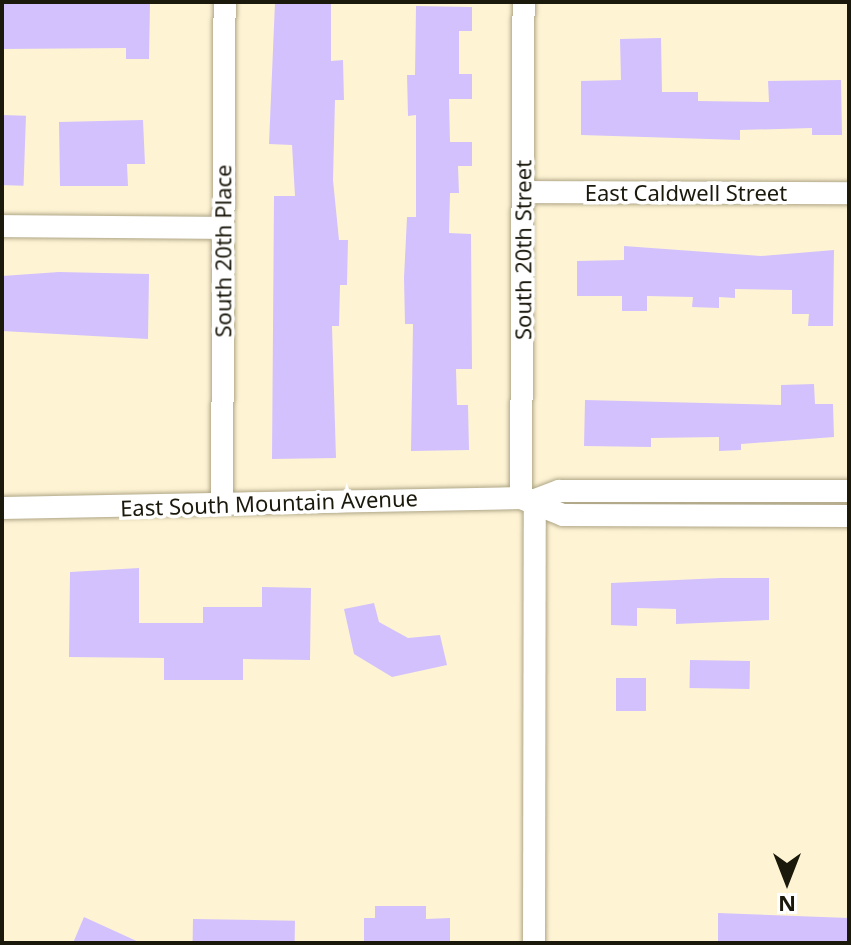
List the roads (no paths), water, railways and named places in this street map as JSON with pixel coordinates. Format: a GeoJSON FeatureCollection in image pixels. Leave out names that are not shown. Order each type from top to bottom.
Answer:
{"type":"FeatureCollection","features":[{"type":"Feature","properties":{"kind":"street","name":"South 20th Place"},"geometry":{"type":"LineString","coordinates":[[222,500],[225,2]]}},
{"type":"Feature","properties":{"kind":"street","name":"South 20th Street"},"geometry":{"type":"LineString","coordinates":[[524,2],[523,192],[534,943]]}},
{"type":"Feature","properties":{"kind":"street","name":"East Caldwell Street"},"geometry":{"type":"LineString","coordinates":[[523,192],[849,193]]}},
{"type":"Feature","properties":{"kind":"street"},"geometry":{"type":"LineString","coordinates":[[2,226],[223,228]]}},
{"type":"Feature","properties":{"kind":"street","name":"East South Mountain Avenue"},"geometry":{"type":"LineString","coordinates":[[2,508],[168,507],[222,500],[528,499],[559,491],[849,491]]}},
{"type":"Feature","properties":{"kind":"street","name":"East South Mountain Avenue"},"geometry":{"type":"LineString","coordinates":[[528,499],[563,515],[849,516]]}}]}
